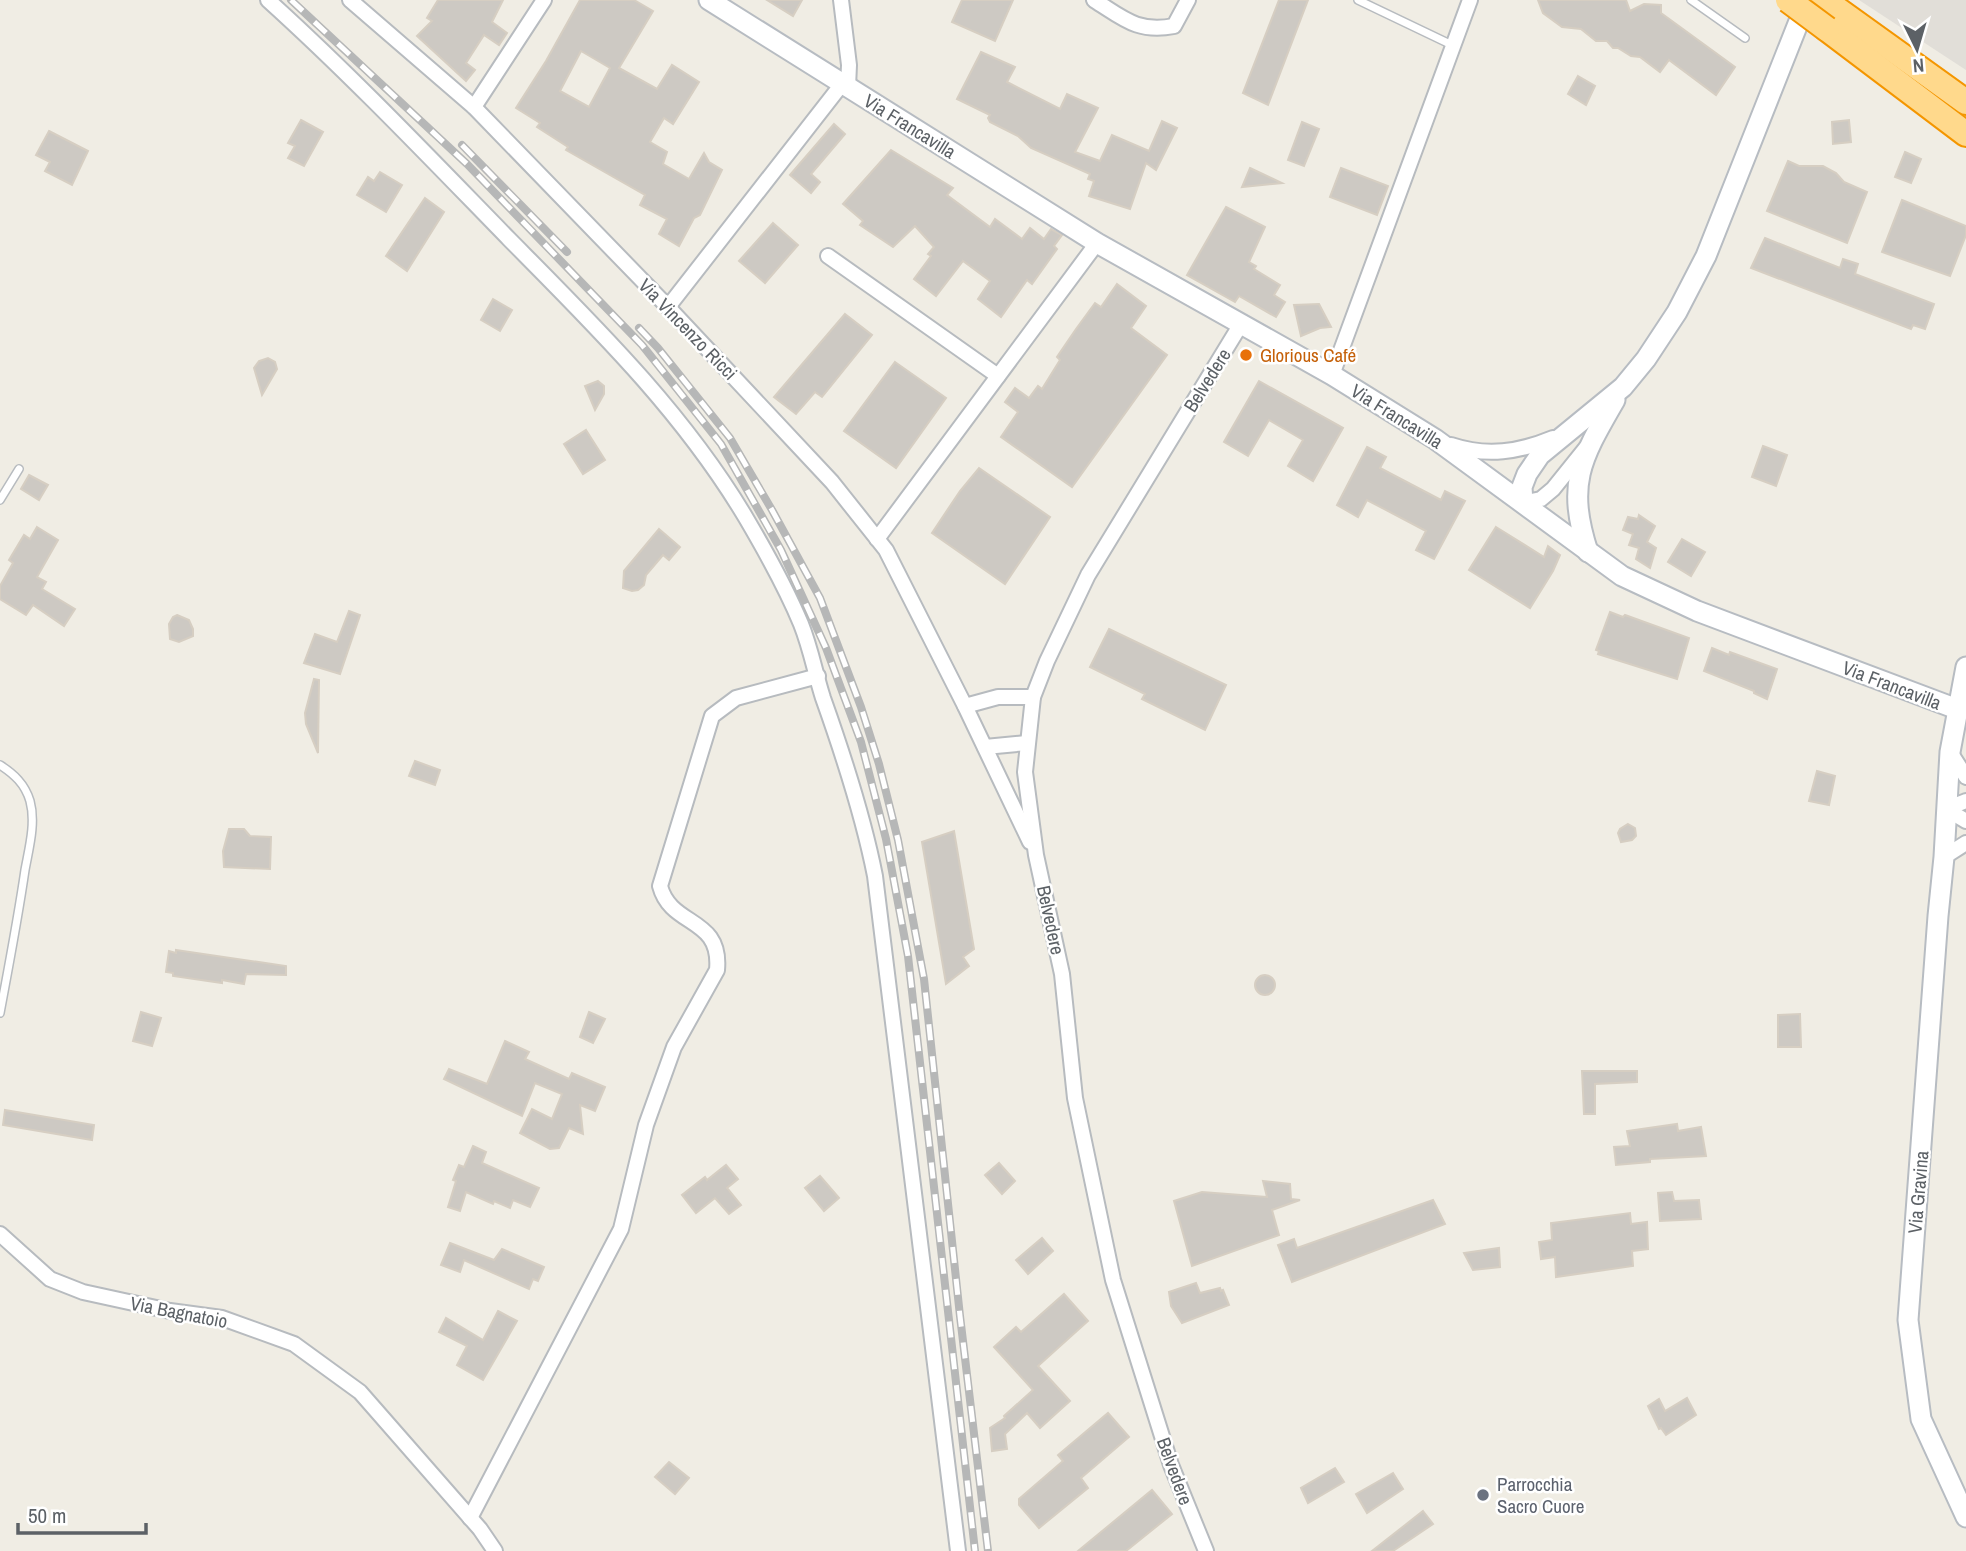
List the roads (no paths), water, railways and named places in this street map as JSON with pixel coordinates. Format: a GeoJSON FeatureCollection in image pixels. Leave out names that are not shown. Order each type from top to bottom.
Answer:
{"type":"FeatureCollection","features":[{"type":"Feature","properties":{"kind":"highway"},"geometry":{"type":"LineString","coordinates":[[1788,0],[1822,9],[1962,98]]}},
{"type":"Feature","properties":{"kind":"highway"},"geometry":{"type":"LineString","coordinates":[[1822,9],[1966,134]]}},
{"type":"Feature","properties":{"kind":"main road","name":"Via Francavilla"},"geometry":{"type":"LineString","coordinates":[[709,0],[1097,243],[1332,375],[1434,439],[1622,576],[1697,611],[1961,712]]}},
{"type":"Feature","properties":{"kind":"main road"},"geometry":{"type":"LineString","coordinates":[[1588,552],[1579,523],[1576,497],[1579,473],[1590,443],[1623,387],[1677,313],[1822,9]]}},
{"type":"Feature","properties":{"kind":"main road"},"geometry":{"type":"LineString","coordinates":[[1523,503],[1522,487],[1540,455],[1623,387]]}},
{"type":"Feature","properties":{"kind":"main road","name":"Via Gravina"},"geometry":{"type":"LineString","coordinates":[[1966,667],[1961,712],[1950,752],[1908,1320],[1921,1419],[1966,1517]]}},
{"type":"Feature","properties":{"kind":"street"},"geometry":{"type":"LineString","coordinates":[[268,0],[340,65],[661,397],[746,518],[801,623],[853,783],[875,876],[958,1551]]}},
{"type":"Feature","properties":{"kind":"street","name":"Via Vincenzo Ricci"},"geometry":{"type":"LineString","coordinates":[[350,0],[474,107],[668,307],[832,482],[886,550],[1036,855]]}},
{"type":"Feature","properties":{"kind":"street"},"geometry":{"type":"LineString","coordinates":[[474,107],[544,0]]}},
{"type":"Feature","properties":{"kind":"street"},"geometry":{"type":"LineString","coordinates":[[668,307],[845,85],[849,65],[841,0]]}},
{"type":"Feature","properties":{"kind":"street"},"geometry":{"type":"LineString","coordinates":[[1094,0],[1129,23],[1146,29],[1174,26],[1188,0]]}},
{"type":"Feature","properties":{"kind":"street"},"geometry":{"type":"LineString","coordinates":[[1332,375],[1470,0]]}},
{"type":"Feature","properties":{"kind":"street"},"geometry":{"type":"LineString","coordinates":[[877,539],[1097,243]]}},
{"type":"Feature","properties":{"kind":"street"},"geometry":{"type":"LineString","coordinates":[[828,256],[998,376]]}},
{"type":"Feature","properties":{"kind":"street","name":"Belvedere"},"geometry":{"type":"LineString","coordinates":[[1206,1551],[1171,1465],[1113,1280],[1075,1098],[1062,974],[1036,855],[1025,772],[1033,697],[1046,661],[1088,575],[1241,324]]}},
{"type":"Feature","properties":{"kind":"street"},"geometry":{"type":"LineString","coordinates":[[1434,439],[1467,450],[1492,454],[1532,447],[1568,433]]}},
{"type":"Feature","properties":{"kind":"street"},"geometry":{"type":"LineString","coordinates":[[1523,503],[1541,499],[1553,489],[1590,443]]}},
{"type":"Feature","properties":{"kind":"street"},"geometry":{"type":"LineString","coordinates":[[470,1518],[621,1229],[646,1125],[674,1047],[717,970],[719,957],[716,944],[705,931],[668,906],[660,886],[712,716],[736,698],[818,676]]}},
{"type":"Feature","properties":{"kind":"street"},"geometry":{"type":"LineString","coordinates":[[965,706],[998,697],[1033,697]]}},
{"type":"Feature","properties":{"kind":"street"},"geometry":{"type":"LineString","coordinates":[[985,747],[1027,743]]}},
{"type":"Feature","properties":{"kind":"street"},"geometry":{"type":"LineString","coordinates":[[1950,752],[1966,777]]}},
{"type":"Feature","properties":{"kind":"street"},"geometry":{"type":"LineString","coordinates":[[1947,809],[1966,801]]}},
{"type":"Feature","properties":{"kind":"street"},"geometry":{"type":"LineString","coordinates":[[1947,809],[1966,821]]}},
{"type":"Feature","properties":{"kind":"street"},"geometry":{"type":"LineString","coordinates":[[1944,857],[1966,844]]}},
{"type":"Feature","properties":{"kind":"street","name":"Via Bagnatoio"},"geometry":{"type":"LineString","coordinates":[[0,1234],[50,1279],[83,1292],[170,1311],[222,1318],[294,1344],[359,1392],[470,1518],[495,1551]]}},
{"type":"Feature","properties":{"kind":"lane"},"geometry":{"type":"LineString","coordinates":[[1358,0],[1452,45]]}},
{"type":"Feature","properties":{"kind":"lane"},"geometry":{"type":"LineString","coordinates":[[1691,0],[1745,38]]}},
{"type":"Feature","properties":{"kind":"lane"},"geometry":{"type":"LineString","coordinates":[[0,500],[19,469]]}},
{"type":"Feature","properties":{"kind":"lane"},"geometry":{"type":"LineString","coordinates":[[0,765],[14,774],[24,787],[30,802],[32,824],[0,1013]]}},
{"type":"Feature","properties":{"kind":"railway"},"geometry":{"type":"LineString","coordinates":[[291,0],[467,164],[642,345],[721,444],[781,550],[826,648],[861,742],[886,839],[908,956],[975,1551]]}},
{"type":"Feature","properties":{"kind":"railway"},"geometry":{"type":"LineString","coordinates":[[462,145],[567,252]]}},
{"type":"Feature","properties":{"kind":"railway"},"geometry":{"type":"LineString","coordinates":[[639,328],[730,438],[772,510],[820,598],[861,707],[879,764],[898,840],[924,979],[988,1551]]}},
{"type":"Feature","properties":{"kind":"place","name":"Glorious Café"},"geometry":{"type":"Point","coordinates":[1246,355]}},
{"type":"Feature","properties":{"kind":"place","name":"Parrocchia Sacro Cuore"},"geometry":{"type":"Point","coordinates":[1483,1495]}}]}
